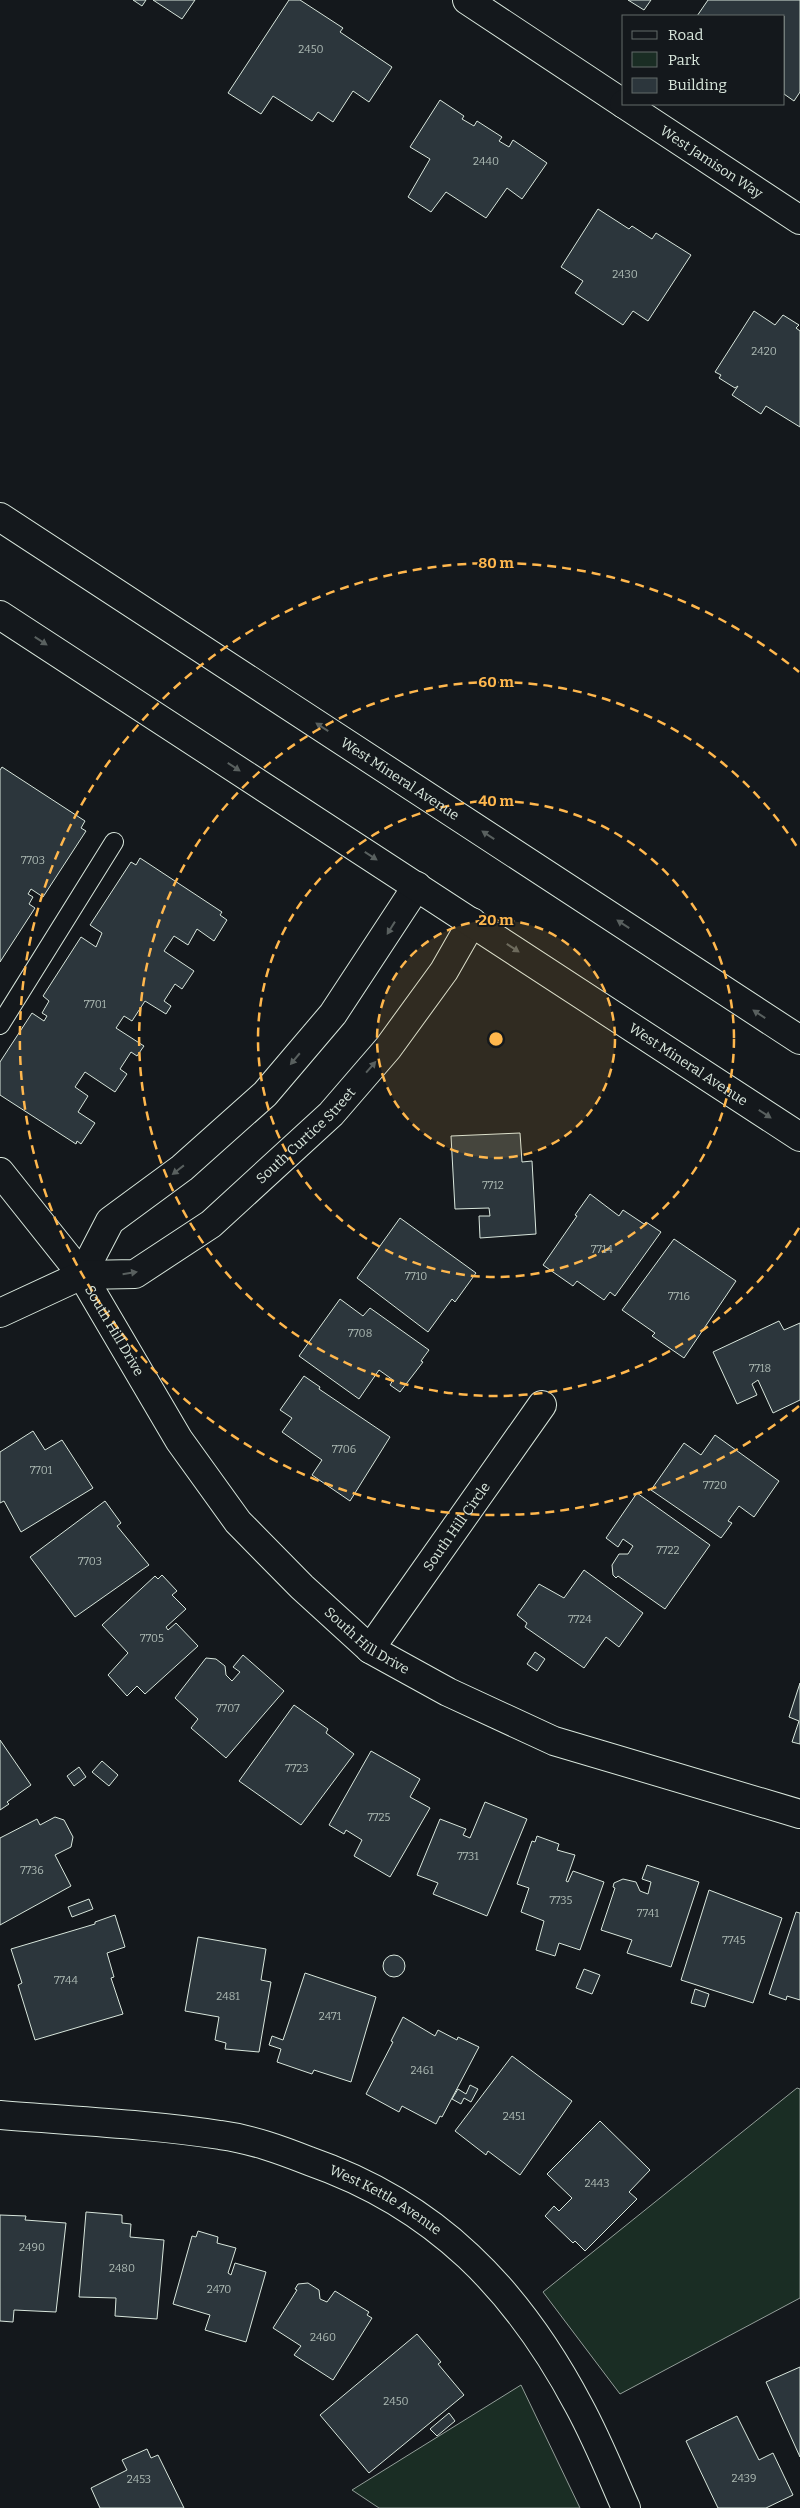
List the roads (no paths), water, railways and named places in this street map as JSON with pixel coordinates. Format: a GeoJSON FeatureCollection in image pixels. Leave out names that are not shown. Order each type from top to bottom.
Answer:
{"type":"FeatureCollection","features":[{"type":"Feature","properties":{"kind":"street","name":"West Jamison Way"},"geometry":{"type":"LineString","coordinates":[[467,0],[622,103]]}},
{"type":"Feature","properties":{"kind":"street","name":"West Jamison Way"},"geometry":{"type":"LineString","coordinates":[[626,105],[800,220]]}},
{"type":"Feature","properties":{"kind":"street","name":"West Mineral Avenue"},"geometry":{"type":"LineString","coordinates":[[0,517],[800,1040]]}},
{"type":"Feature","properties":{"kind":"street","name":"West Mineral Avenue"},"geometry":{"type":"LineString","coordinates":[[0,615],[800,1137]]}},
{"type":"Feature","properties":{"kind":"street"},"geometry":{"type":"LineString","coordinates":[[82,1275],[110,1221],[182,1168],[271,1087],[333,1014],[417,886]]}},
{"type":"Feature","properties":{"kind":"street","name":"South Curtice Street"},"geometry":{"type":"LineString","coordinates":[[0,1313],[82,1275],[135,1274],[211,1224],[331,1114],[388,1048],[444,971],[472,922]]}},
{"type":"Feature","properties":{"kind":"street","name":"South Hill Drive"},"geometry":{"type":"LineString","coordinates":[[0,1172],[82,1275],[179,1440],[238,1522],[302,1587],[370,1649],[448,1692],[554,1741],[800,1814]]}},
{"type":"Feature","properties":{"kind":"street","name":"South Hill Circle"},"geometry":{"type":"LineString","coordinates":[[370,1649],[542,1404]]}},
{"type":"Feature","properties":{"kind":"street","name":"West Kettle Avenue"},"geometry":{"type":"LineString","coordinates":[[0,2115],[222,2135],[277,2149],[339,2171],[385,2195],[443,2232],[493,2278],[534,2332],[580,2407],[626,2508]]}},
{"type":"Feature","properties":{"kind":"lane"},"geometry":{"type":"LineString","coordinates":[[0,1025],[114,842]]}}]}
